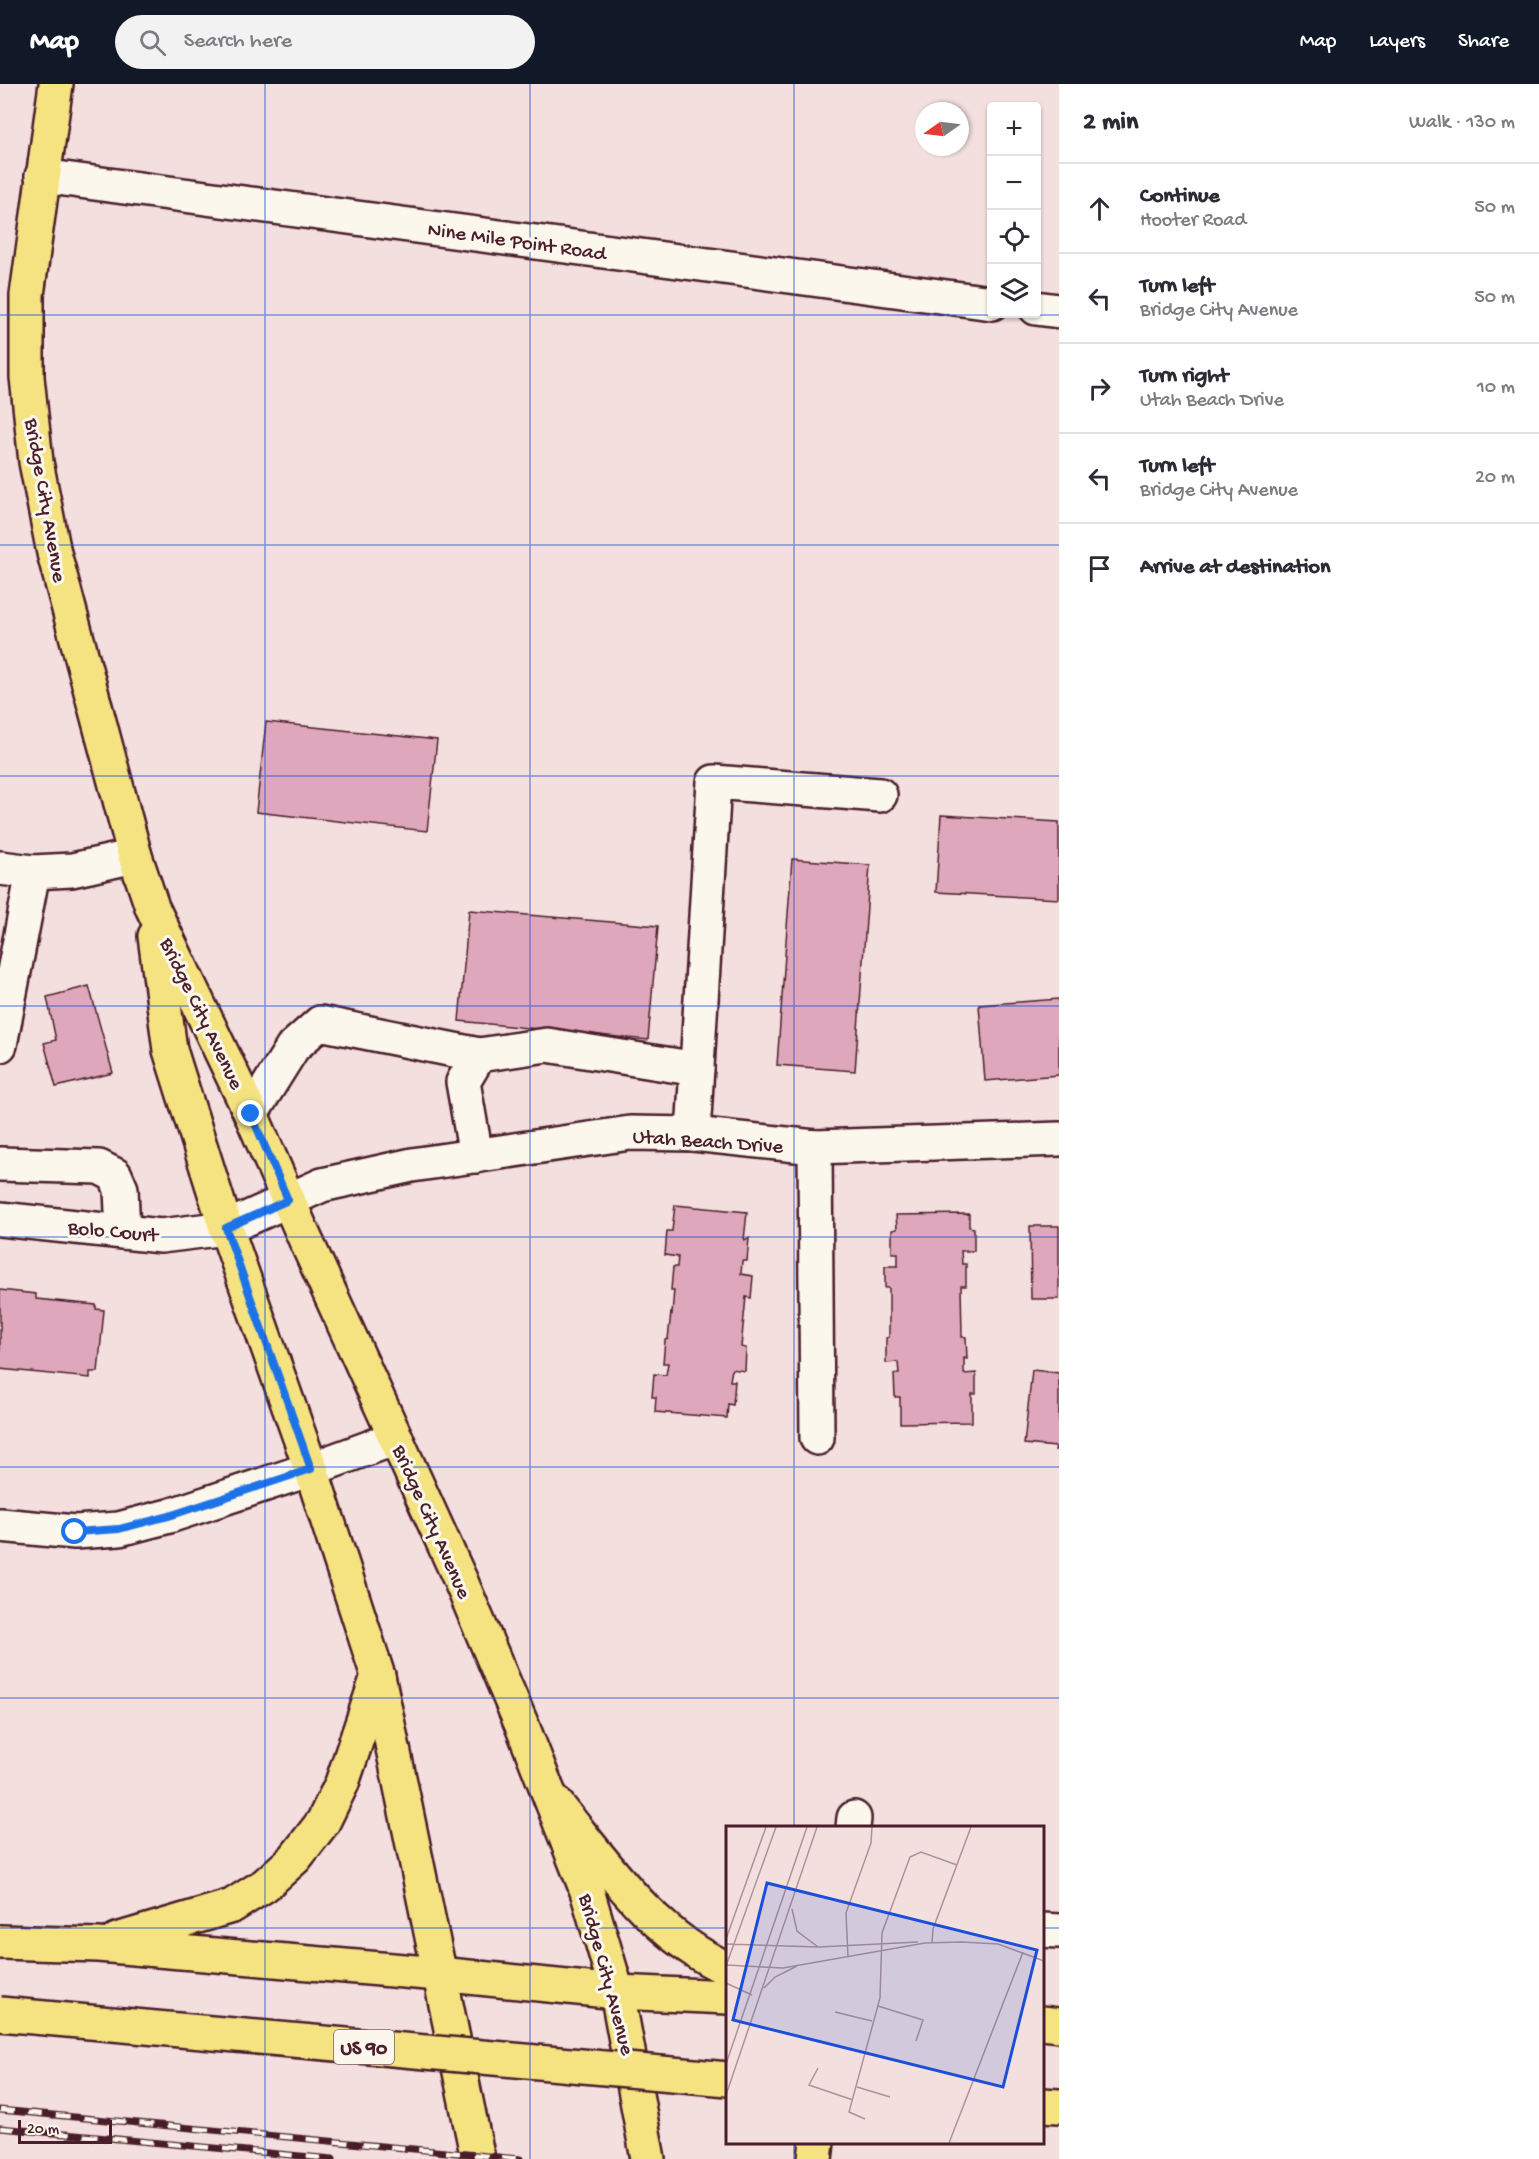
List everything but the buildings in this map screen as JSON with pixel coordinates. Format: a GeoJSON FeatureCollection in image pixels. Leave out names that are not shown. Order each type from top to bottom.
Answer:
{"type":"FeatureCollection","features":[{"type":"Feature","properties":{"kind":"main road","name":"Bridge City Avenue"},"geometry":{"type":"LineString","coordinates":[[56,84],[27,295],[27,377],[36,462],[54,552],[135,856],[152,907],[251,1114],[473,1609],[550,1796],[587,1891],[617,1992],[648,2159]]}},
{"type":"Feature","properties":{"kind":"main road","name":"Bridge City Avenue"},"geometry":{"type":"LineString","coordinates":[[152,907],[170,1050],[226,1228],[311,1469],[378,1676],[478,2159]]}},
{"type":"Feature","properties":{"kind":"main road"},"geometry":{"type":"LineString","coordinates":[[98,1945],[232,1906],[265,1885],[295,1858],[323,1822],[342,1783],[378,1676]]}},
{"type":"Feature","properties":{"kind":"main road"},"geometry":{"type":"LineString","coordinates":[[550,1796],[634,1899],[673,1935],[714,1963],[726,1968]]}},
{"type":"Feature","properties":{"kind":"main road"},"geometry":{"type":"LineString","coordinates":[[0,1942],[98,1945],[439,1974],[617,1992],[726,1997]]}},
{"type":"Feature","properties":{"kind":"main road","name":"US 90"},"geometry":{"type":"LineString","coordinates":[[0,2014],[726,2079]]}},
{"type":"Feature","properties":{"kind":"main road"},"geometry":{"type":"LineString","coordinates":[[1044,2024],[1059,2025]]}},
{"type":"Feature","properties":{"kind":"main road"},"geometry":{"type":"LineString","coordinates":[[1044,2104],[1059,2106]]}},
{"type":"Feature","properties":{"kind":"main road"},"geometry":{"type":"LineString","coordinates":[[815,2159],[817,2144]]}},
{"type":"Feature","properties":{"kind":"street","name":"Nine Mile Point Road"},"geometry":{"type":"LineString","coordinates":[[42,177],[987,302]]}},
{"type":"Feature","properties":{"kind":"street"},"geometry":{"type":"LineString","coordinates":[[1041,309],[1059,311]]}},
{"type":"Feature","properties":{"kind":"street"},"geometry":{"type":"LineString","coordinates":[[693,1134],[714,782],[880,795]]}},
{"type":"Feature","properties":{"kind":"street"},"geometry":{"type":"LineString","coordinates":[[0,868],[33,872],[72,870],[135,856]]}},
{"type":"Feature","properties":{"kind":"street"},"geometry":{"type":"LineString","coordinates":[[0,1045],[33,872]]}},
{"type":"Feature","properties":{"kind":"street"},"geometry":{"type":"LineString","coordinates":[[251,1114],[293,1047],[320,1023],[479,1055],[547,1045],[697,1069]]}},
{"type":"Feature","properties":{"kind":"street"},"geometry":{"type":"LineString","coordinates":[[476,1156],[463,1082],[479,1055]]}},
{"type":"Feature","properties":{"kind":"street","name":"Utah Beach Drive"},"geometry":{"type":"LineString","coordinates":[[226,1228],[322,1185],[412,1165],[630,1133],[693,1134],[815,1147],[1059,1139]]}},
{"type":"Feature","properties":{"kind":"street"},"geometry":{"type":"LineString","coordinates":[[815,1147],[817,1438]]}},
{"type":"Feature","properties":{"kind":"street"},"geometry":{"type":"LineString","coordinates":[[0,1164],[99,1167],[115,1175],[121,1189],[123,1232]]}},
{"type":"Feature","properties":{"kind":"street","name":"Bolo Court"},"geometry":{"type":"LineString","coordinates":[[0,1219],[161,1236],[226,1228]]}},
{"type":"Feature","properties":{"kind":"street"},"geometry":{"type":"LineString","coordinates":[[0,1525],[75,1532],[119,1529],[169,1516],[396,1438]]}},
{"type":"Feature","properties":{"kind":"street"},"geometry":{"type":"LineString","coordinates":[[1044,1930],[1059,1931]]}},
{"type":"Feature","properties":{"kind":"railway"},"geometry":{"type":"LineString","coordinates":[[0,2110],[520,2159]]}},
{"type":"Feature","properties":{"kind":"railway"},"geometry":{"type":"LineString","coordinates":[[0,2128],[333,2159]]}},
{"type":"Feature","properties":{"kind":"route"},"geometry":{"type":"LineString","coordinates":[[75,1532],[119,1529],[169,1516],[311,1469],[226,1228],[288,1200],[251,1114]]}}]}
